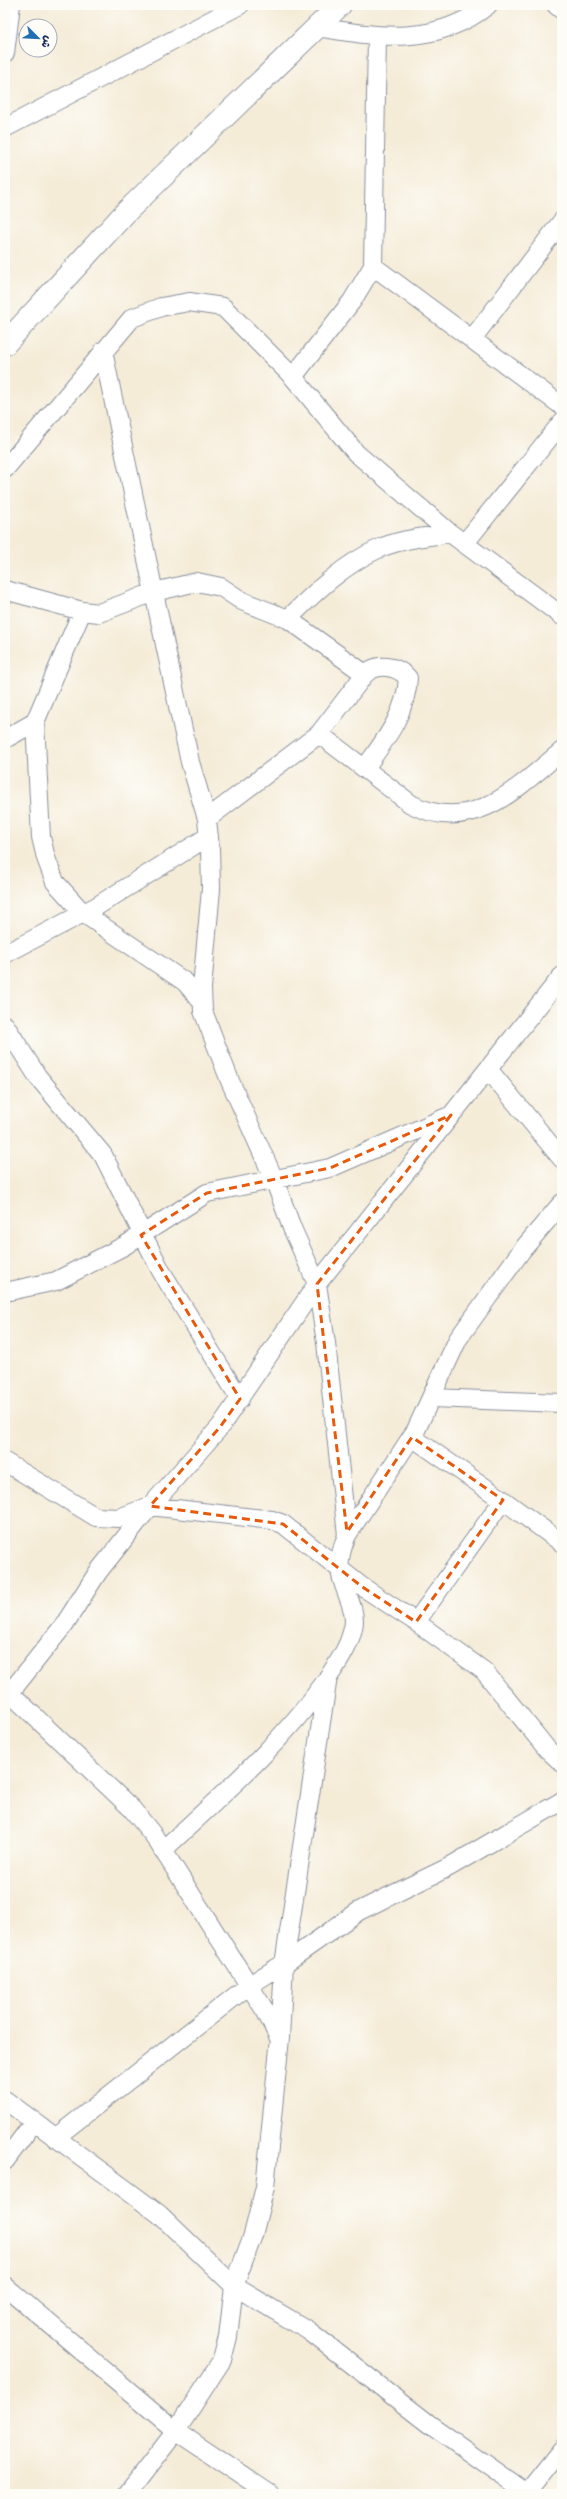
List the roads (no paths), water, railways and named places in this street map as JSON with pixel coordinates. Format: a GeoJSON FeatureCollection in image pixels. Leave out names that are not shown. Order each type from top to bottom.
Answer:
{"type":"FeatureCollection","features":[{"type":"Feature","properties":{"kind":"highway"},"geometry":{"type":"LineString","coordinates":[[5,344],[125,213],[316,26],[340,5]]}},
{"type":"Feature","properties":{"kind":"street"},"geometry":{"type":"LineString","coordinates":[[5,53],[11,5]]}},
{"type":"Feature","properties":{"kind":"street"},"geometry":{"type":"LineString","coordinates":[[5,128],[240,5]]}},
{"type":"Feature","properties":{"kind":"street"},"geometry":{"type":"LineString","coordinates":[[316,26],[377,37],[420,34],[458,25],[488,5]]}},
{"type":"Feature","properties":{"kind":"street"},"geometry":{"type":"LineString","coordinates":[[556,5],[562,10]]}},
{"type":"Feature","properties":{"kind":"street"},"geometry":{"type":"LineString","coordinates":[[293,377],[352,301],[373,266],[377,37]]}},
{"type":"Feature","properties":{"kind":"street"},"geometry":{"type":"LineString","coordinates":[[472,339],[562,221]]}},
{"type":"Feature","properties":{"kind":"street"},"geometry":{"type":"LineString","coordinates":[[373,266],[562,406]]}},
{"type":"Feature","properties":{"kind":"street"},"geometry":{"type":"LineString","coordinates":[[5,469],[102,351],[132,318],[161,307],[189,302],[223,307],[293,377],[356,453],[457,538],[562,616]]}},
{"type":"Feature","properties":{"kind":"street"},"geometry":{"type":"LineString","coordinates":[[102,351],[190,762],[207,818],[211,889],[202,1002],[205,1019],[230,1081],[274,1179],[292,1228],[317,1284],[326,1337],[347,1535]]}},
{"type":"Feature","properties":{"kind":"street"},"geometry":{"type":"LineString","coordinates":[[288,619],[349,564],[379,549],[394,544],[457,538],[562,422]]}},
{"type":"Feature","properties":{"kind":"street"},"geometry":{"type":"LineString","coordinates":[[5,590],[82,611],[99,613],[154,592],[198,582],[221,586],[242,600],[288,619],[365,674]]}},
{"type":"Feature","properties":{"kind":"street"},"geometry":{"type":"LineString","coordinates":[[82,611],[35,722],[41,837],[46,858],[54,882],[83,913],[184,982],[202,1002]]}},
{"type":"Feature","properties":{"kind":"street"},"geometry":{"type":"LineString","coordinates":[[207,818],[319,734],[365,674],[374,666],[382,666],[404,673],[408,678],[399,717],[365,768]]}},
{"type":"Feature","properties":{"kind":"street"},"geometry":{"type":"LineString","coordinates":[[5,739],[35,722]]}},
{"type":"Feature","properties":{"kind":"street"},"geometry":{"type":"LineString","coordinates":[[319,734],[411,804],[427,812],[452,816],[504,799],[562,751]]}},
{"type":"Feature","properties":{"kind":"street"},"geometry":{"type":"LineString","coordinates":[[5,954],[83,913],[209,836]]}},
{"type":"Feature","properties":{"kind":"street"},"geometry":{"type":"LineString","coordinates":[[280,2038],[266,2012],[248,1986],[164,1849],[132,1809],[7,1696],[64,1625],[98,1572],[150,1506],[216,1432],[240,1399],[317,1284],[562,976]]}},
{"type":"Feature","properties":{"kind":"street"},"geometry":{"type":"LineString","coordinates":[[5,1026],[38,1077],[103,1155],[141,1235],[240,1399]]}},
{"type":"Feature","properties":{"kind":"street"},"geometry":{"type":"LineString","coordinates":[[488,1069],[562,1158]]}},
{"type":"Feature","properties":{"kind":"street"},"geometry":{"type":"LineString","coordinates":[[5,1292],[56,1281],[141,1235],[207,1193],[337,1166],[451,1115]]}},
{"type":"Feature","properties":{"kind":"street"},"geometry":{"type":"LineString","coordinates":[[164,1849],[250,1769],[307,1706],[328,1677],[347,1646],[354,1627],[352,1614],[339,1569],[342,1546],[347,1535],[412,1437],[432,1398],[450,1354],[458,1339],[522,1250],[562,1203]]}},
{"type":"Feature","properties":{"kind":"street"},"geometry":{"type":"LineString","coordinates":[[432,1398],[562,1403]]}},
{"type":"Feature","properties":{"kind":"street"},"geometry":{"type":"LineString","coordinates":[[412,1437],[504,1500],[562,1544]]}},
{"type":"Feature","properties":{"kind":"street"},"geometry":{"type":"LineString","coordinates":[[5,1462],[96,1518],[119,1518],[150,1506],[278,1522],[296,1532],[339,1569],[484,1671],[547,1749],[562,1763]]}},
{"type":"Feature","properties":{"kind":"street"},"geometry":{"type":"LineString","coordinates":[[416,1622],[504,1500]]}},
{"type":"Feature","properties":{"kind":"street"},"geometry":{"type":"LineString","coordinates":[[127,2494],[176,2430],[222,2360],[228,2337],[234,2286],[253,2235],[266,2187],[280,2038],[284,1964],[328,1677]]}},
{"type":"Feature","properties":{"kind":"street"},"geometry":{"type":"LineString","coordinates":[[55,2138],[248,1986],[284,1964],[368,1905],[449,1867],[562,1801]]}},
{"type":"Feature","properties":{"kind":"street"},"geometry":{"type":"LineString","coordinates":[[5,2100],[159,2214],[234,2286],[309,2331],[428,2424],[527,2494],[562,2449]]}},
{"type":"Feature","properties":{"kind":"street"},"geometry":{"type":"LineString","coordinates":[[5,2161],[34,2122]]}},
{"type":"Feature","properties":{"kind":"street"},"geometry":{"type":"LineString","coordinates":[[5,2286],[176,2430],[270,2494]]}}]}
